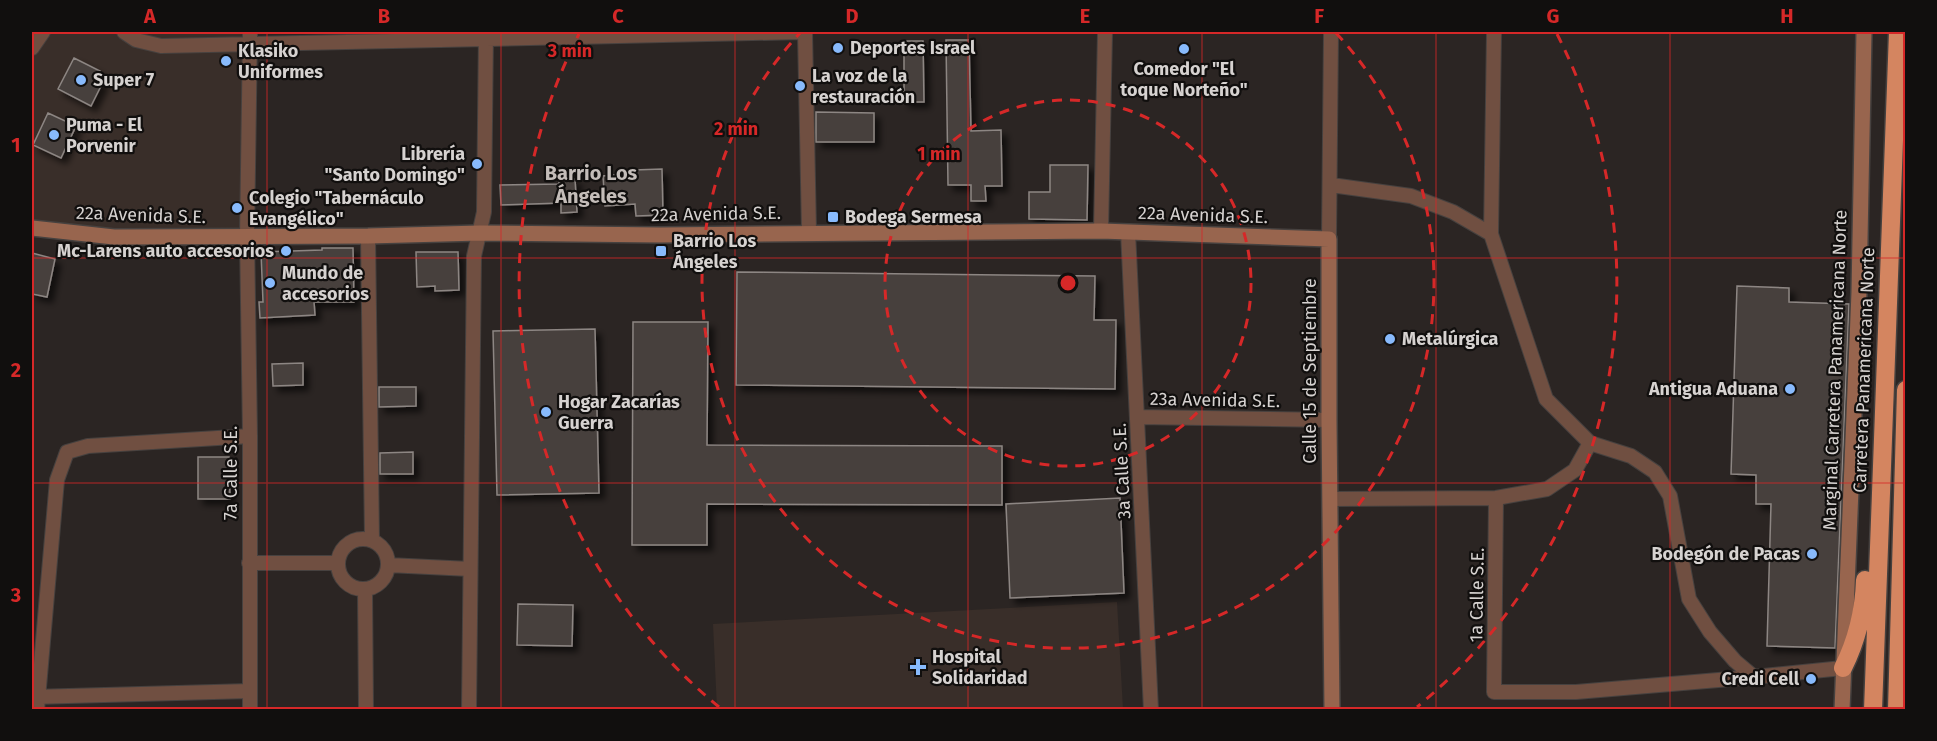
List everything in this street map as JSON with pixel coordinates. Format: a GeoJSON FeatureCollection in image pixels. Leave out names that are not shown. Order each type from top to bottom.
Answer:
{"type":"FeatureCollection","features":[{"type":"Feature","properties":{"kind":"highway","name":"Carretera Panamericana Norte"},"geometry":{"type":"LineString","coordinates":[[1873,710],[1898,32]]}},
{"type":"Feature","properties":{"kind":"highway"},"geometry":{"type":"LineString","coordinates":[[1897,710],[1902,678],[1905,390]]}},
{"type":"Feature","properties":{"kind":"highway"},"geometry":{"type":"LineString","coordinates":[[1843,668],[1855,645],[1864,603],[1869,507],[1882,470]]}},
{"type":"Feature","properties":{"kind":"street"},"geometry":{"type":"LineString","coordinates":[[32,48],[43,32]]}},
{"type":"Feature","properties":{"kind":"street"},"geometry":{"type":"LineString","coordinates":[[123,32],[136,40],[161,46],[250,38],[803,32],[809,232]]}},
{"type":"Feature","properties":{"kind":"street"},"geometry":{"type":"LineString","coordinates":[[1101,231],[1104,32]]}},
{"type":"Feature","properties":{"kind":"street","name":"Calle 15 de Septiembre"},"geometry":{"type":"LineString","coordinates":[[1331,32],[1329,420],[1332,710]]}},
{"type":"Feature","properties":{"kind":"street"},"geometry":{"type":"LineString","coordinates":[[1494,32],[1491,234],[1546,399],[1590,443],[1631,456],[1655,472],[1670,496],[1689,599],[1710,632],[1735,661],[1754,677],[1843,668]]}},
{"type":"Feature","properties":{"kind":"street","name":"Marginal Carretera Panamericana Norte"},"geometry":{"type":"LineString","coordinates":[[1842,710],[1858,292],[1864,32]]}},
{"type":"Feature","properties":{"kind":"street"},"geometry":{"type":"LineString","coordinates":[[469,710],[474,256],[484,212],[486,36]]}},
{"type":"Feature","properties":{"kind":"street","name":"7a Calle S.E."},"geometry":{"type":"LineString","coordinates":[[250,38],[247,236],[250,710]]}},
{"type":"Feature","properties":{"kind":"street"},"geometry":{"type":"LineString","coordinates":[[1331,185],[1411,196],[1454,212],[1491,234]]}},
{"type":"Feature","properties":{"kind":"street","name":"22a Avenida S.E."},"geometry":{"type":"LineString","coordinates":[[32,228],[114,237],[1101,231],[1329,239]]}},
{"type":"Feature","properties":{"kind":"street","name":"3a Calle S.E."},"geometry":{"type":"LineString","coordinates":[[1128,232],[1151,710]]}},
{"type":"Feature","properties":{"kind":"street"},"geometry":{"type":"LineString","coordinates":[[368,236],[372,540]]}},
{"type":"Feature","properties":{"kind":"street","name":"23a Avenida S.E."},"geometry":{"type":"LineString","coordinates":[[1137,417],[1329,420]]}},
{"type":"Feature","properties":{"kind":"street"},"geometry":{"type":"LineString","coordinates":[[250,436],[88,446],[67,452],[57,480],[36,701],[250,691]]}},
{"type":"Feature","properties":{"kind":"street"},"geometry":{"type":"LineString","coordinates":[[1330,499],[1496,498],[1547,489],[1575,470],[1590,443]]}},
{"type":"Feature","properties":{"kind":"street"},"geometry":{"type":"LineString","coordinates":[[1882,470],[1904,469]]}},
{"type":"Feature","properties":{"kind":"street","name":"1a Calle S.E."},"geometry":{"type":"LineString","coordinates":[[1496,498],[1494,692],[1576,692],[1754,677]]}},
{"type":"Feature","properties":{"kind":"street"},"geometry":{"type":"LineString","coordinates":[[362,538],[372,540],[384,550],[388,565],[386,574],[374,587],[354,588],[345,582],[339,573],[337,563],[340,553],[345,545],[353,540],[362,538]]}},
{"type":"Feature","properties":{"kind":"street"},"geometry":{"type":"LineString","coordinates":[[249,563],[337,563]]}},
{"type":"Feature","properties":{"kind":"street"},"geometry":{"type":"LineString","coordinates":[[388,565],[470,569]]}},
{"type":"Feature","properties":{"kind":"street"},"geometry":{"type":"LineString","coordinates":[[365,589],[366,710]]}},
{"type":"Feature","properties":{"kind":"shaded area"},"geometry":{"type":"Polygon","coordinates":[[[32,32],[250,32],[247,236],[32,228],[32,32]]]}},
{"type":"Feature","properties":{"kind":"shaded area","name":"Hospital Solidaridad"},"geometry":{"type":"Polygon","coordinates":[[[1117,602],[1123,709],[717,709],[713,624],[1117,602]]]}},
{"type":"Feature","properties":{"kind":"building"},"geometry":{"type":"Polygon","coordinates":[[[946,40],[969,40],[971,131],[1001,130],[1002,186],[985,186],[986,201],[971,201],[971,185],[948,185],[946,40]]]}},
{"type":"Feature","properties":{"kind":"building"},"geometry":{"type":"Polygon","coordinates":[[[904,41],[923,41],[924,102],[904,102],[904,41]]]}},
{"type":"Feature","properties":{"kind":"building","name":"Super 7"},"geometry":{"type":"Polygon","coordinates":[[[74,58],[100,71],[96,79],[103,82],[91,106],[58,89],[74,58]]]}},
{"type":"Feature","properties":{"kind":"building"},"geometry":{"type":"Polygon","coordinates":[[[816,112],[874,113],[874,142],[816,142],[816,112]]]}},
{"type":"Feature","properties":{"kind":"building","name":"Puma - El Porvenir"},"geometry":{"type":"Polygon","coordinates":[[[48,113],[76,126],[61,158],[33,145],[48,113]]]}},
{"type":"Feature","properties":{"kind":"building"},"geometry":{"type":"Polygon","coordinates":[[[1050,165],[1088,165],[1087,220],[1029,219],[1029,192],[1050,192],[1050,165]]]}},
{"type":"Feature","properties":{"kind":"building"},"geometry":{"type":"Polygon","coordinates":[[[662,169],[663,215],[636,216],[635,204],[605,206],[603,176],[634,173],[634,170],[662,169]]]}},
{"type":"Feature","properties":{"kind":"building"},"geometry":{"type":"Polygon","coordinates":[[[575,179],[577,212],[561,213],[561,203],[501,205],[500,185],[559,184],[559,180],[575,179]]]}},
{"type":"Feature","properties":{"kind":"building"},"geometry":{"type":"Polygon","coordinates":[[[322,248],[353,248],[354,302],[314,302],[315,315],[260,318],[259,302],[263,302],[261,252],[322,250],[322,248]]]}},
{"type":"Feature","properties":{"kind":"building"},"geometry":{"type":"Polygon","coordinates":[[[416,252],[458,252],[459,290],[435,291],[435,286],[417,287],[416,252]]]}},
{"type":"Feature","properties":{"kind":"building"},"geometry":{"type":"Polygon","coordinates":[[[32,253],[55,259],[47,297],[32,294],[32,253]]]}},
{"type":"Feature","properties":{"kind":"building"},"geometry":{"type":"Polygon","coordinates":[[[737,272],[1095,276],[1094,320],[1116,320],[1115,389],[736,385],[737,272]]]}},
{"type":"Feature","properties":{"kind":"building","name":"Antigua Aduana"},"geometry":{"type":"Polygon","coordinates":[[[1737,286],[1789,288],[1789,302],[1849,304],[1835,648],[1767,646],[1771,504],[1756,504],[1756,475],[1731,474],[1737,286]]]}},
{"type":"Feature","properties":{"kind":"building"},"geometry":{"type":"Polygon","coordinates":[[[633,322],[708,322],[707,445],[1002,446],[1002,505],[707,504],[707,545],[632,545],[633,322]]]}},
{"type":"Feature","properties":{"kind":"building","name":"Hogar Zacarías Guerra"},"geometry":{"type":"Polygon","coordinates":[[[595,329],[599,493],[497,495],[493,331],[595,329]]]}},
{"type":"Feature","properties":{"kind":"building"},"geometry":{"type":"Polygon","coordinates":[[[303,363],[303,385],[273,386],[272,364],[303,363]]]}},
{"type":"Feature","properties":{"kind":"building"},"geometry":{"type":"Polygon","coordinates":[[[379,387],[416,387],[416,406],[379,407],[379,387]]]}},
{"type":"Feature","properties":{"kind":"building"},"geometry":{"type":"Polygon","coordinates":[[[413,452],[413,474],[380,474],[380,453],[413,452]]]}},
{"type":"Feature","properties":{"kind":"building"},"geometry":{"type":"Polygon","coordinates":[[[198,457],[229,457],[230,499],[198,499],[198,457]]]}},
{"type":"Feature","properties":{"kind":"building"},"geometry":{"type":"Polygon","coordinates":[[[1120,498],[1124,593],[1010,598],[1006,504],[1120,498]]]}},
{"type":"Feature","properties":{"kind":"building"},"geometry":{"type":"Polygon","coordinates":[[[518,604],[573,605],[572,646],[517,645],[518,604]]]}},
{"type":"Feature","properties":{"kind":"place","name":"Deportes Israel"},"geometry":{"type":"Point","coordinates":[838,48]}},
{"type":"Feature","properties":{"kind":"place","name":"Comedor \"El toque Norteño\""},"geometry":{"type":"Point","coordinates":[1184,49]}},
{"type":"Feature","properties":{"kind":"place","name":"Klasiko Uniformes"},"geometry":{"type":"Point","coordinates":[226,61]}},
{"type":"Feature","properties":{"kind":"place","name":"Super 7"},"geometry":{"type":"Point","coordinates":[81,80]}},
{"type":"Feature","properties":{"kind":"place","name":"La voz de la restauración"},"geometry":{"type":"Point","coordinates":[800,86]}},
{"type":"Feature","properties":{"kind":"place","name":"Puma - El Porvenir"},"geometry":{"type":"Point","coordinates":[54,135]}},
{"type":"Feature","properties":{"kind":"place","name":"Librería \"Santo Domingo\""},"geometry":{"type":"Point","coordinates":[477,164]}},
{"type":"Feature","properties":{"kind":"place","name":"Colegio \"Tabernáculo Evangélico\""},"geometry":{"type":"Point","coordinates":[237,208]}},
{"type":"Feature","properties":{"kind":"place","name":"Bodega Sermesa"},"geometry":{"type":"Point","coordinates":[833,217]}},
{"type":"Feature","properties":{"kind":"place","name":"Mc-Larens auto accesorios"},"geometry":{"type":"Point","coordinates":[286,251]}},
{"type":"Feature","properties":{"kind":"place","name":"Barrio Los Ángeles"},"geometry":{"type":"Point","coordinates":[661,251]}},
{"type":"Feature","properties":{"kind":"place","name":"Mundo de accesorios"},"geometry":{"type":"Point","coordinates":[270,283]}},
{"type":"Feature","properties":{"kind":"place","name":"Metalúrgica"},"geometry":{"type":"Point","coordinates":[1390,339]}},
{"type":"Feature","properties":{"kind":"place","name":"Antigua Aduana"},"geometry":{"type":"Point","coordinates":[1790,389]}},
{"type":"Feature","properties":{"kind":"place","name":"Hogar Zacarías Guerra"},"geometry":{"type":"Point","coordinates":[546,412]}},
{"type":"Feature","properties":{"kind":"place","name":"Bodegón de Pacas"},"geometry":{"type":"Point","coordinates":[1812,554]}},
{"type":"Feature","properties":{"kind":"place","name":"Hospital Solidaridad"},"geometry":{"type":"Point","coordinates":[918,667]}},
{"type":"Feature","properties":{"kind":"place","name":"Credi Cell"},"geometry":{"type":"Point","coordinates":[1811,679]}},
{"type":"Feature","properties":{"kind":"district","name":"Barrio Los Ángeles"},"geometry":{"type":"Point","coordinates":[591,184]}}]}
